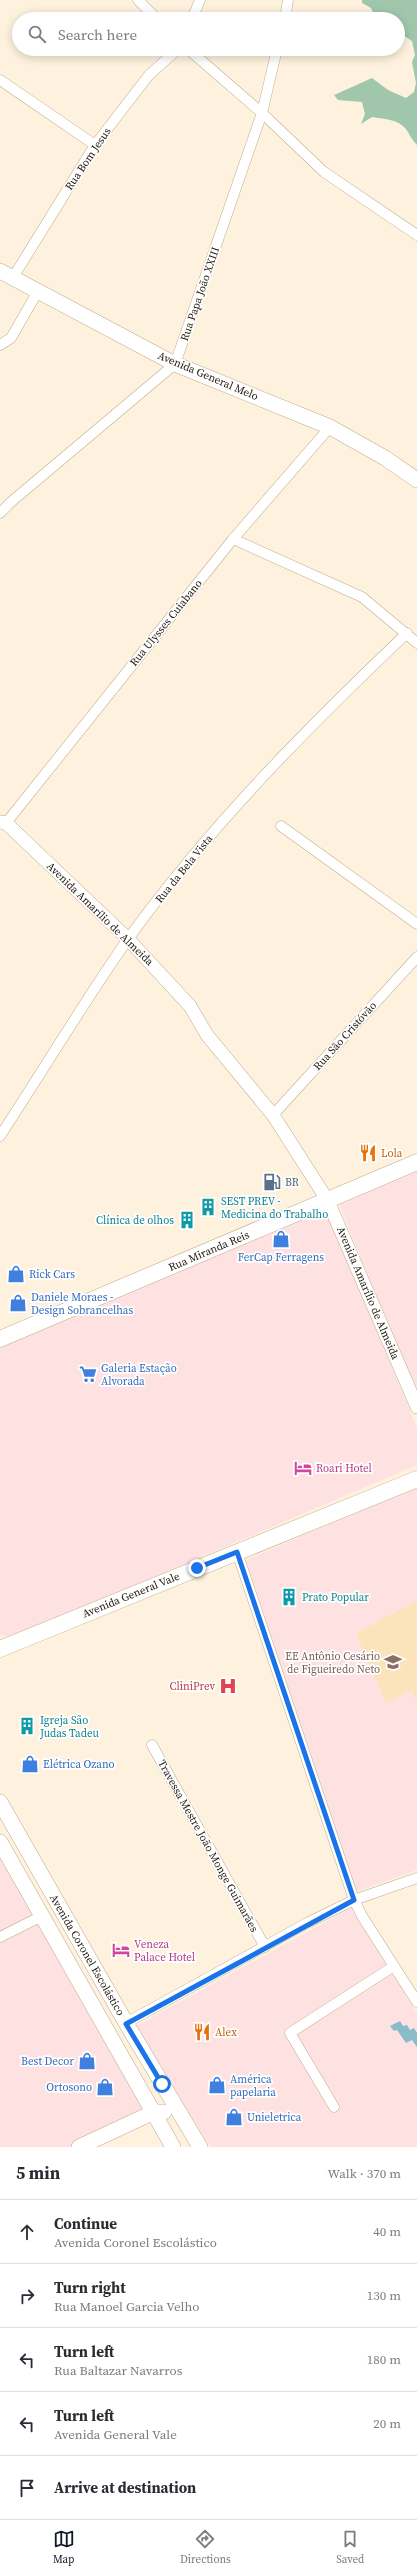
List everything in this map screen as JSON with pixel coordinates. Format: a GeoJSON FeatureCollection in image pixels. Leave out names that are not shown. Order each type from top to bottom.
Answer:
{"type":"FeatureCollection","features":[{"type":"Feature","properties":{"kind":"main road","name":"Avenida General Melo"},"geometry":{"type":"LineString","coordinates":[[6,275],[38,291],[111,332],[175,364],[330,427],[385,458],[417,480]]}},
{"type":"Feature","properties":{"kind":"main road","name":"Rua Miranda Reis"},"geometry":{"type":"LineString","coordinates":[[0,1339],[417,1162]]}},
{"type":"Feature","properties":{"kind":"main road","name":"Avenida General Vale"},"geometry":{"type":"LineString","coordinates":[[0,1649],[417,1479]]}},
{"type":"Feature","properties":{"kind":"main road","name":"Avenida Coronel Escolástico"},"geometry":{"type":"LineString","coordinates":[[0,1802],[126,2024],[200,2147]]}},
{"type":"Feature","properties":{"kind":"main road","name":"Avenida Coronel Escolástico"},"geometry":{"type":"LineString","coordinates":[[0,1842],[173,2147]]}},
{"type":"Feature","properties":{"kind":"main road"},"geometry":{"type":"LineString","coordinates":[[79,2147],[154,2112],[161,2111],[168,2114],[195,2147]]}},
{"type":"Feature","properties":{"kind":"street"},"geometry":{"type":"LineString","coordinates":[[138,0],[150,12]]}},
{"type":"Feature","properties":{"kind":"street"},"geometry":{"type":"LineString","coordinates":[[195,12],[200,0]]}},
{"type":"Feature","properties":{"kind":"street"},"geometry":{"type":"LineString","coordinates":[[286,12],[288,0]]}},
{"type":"Feature","properties":{"kind":"street","name":"Rua Bom Jesus"},"geometry":{"type":"LineString","coordinates":[[6,275],[95,145],[149,74],[170,56]]}},
{"type":"Feature","properties":{"kind":"street"},"geometry":{"type":"LineString","coordinates":[[196,56],[262,113],[324,172],[417,235]]}},
{"type":"Feature","properties":{"kind":"street","name":"Rua Papa João XXIII"},"geometry":{"type":"LineString","coordinates":[[175,364],[262,113],[276,56]]}},
{"type":"Feature","properties":{"kind":"street"},"geometry":{"type":"LineString","coordinates":[[0,80],[95,145]]}},
{"type":"Feature","properties":{"kind":"street"},"geometry":{"type":"LineString","coordinates":[[0,345],[11,338],[38,291]]}},
{"type":"Feature","properties":{"kind":"street"},"geometry":{"type":"LineString","coordinates":[[0,514],[11,502],[175,364]]}},
{"type":"Feature","properties":{"kind":"street","name":"Rua Ulysses Cuiabano"},"geometry":{"type":"LineString","coordinates":[[3,822],[233,539],[330,427]]}},
{"type":"Feature","properties":{"kind":"street"},"geometry":{"type":"LineString","coordinates":[[233,539],[362,597],[407,633],[417,643]]}},
{"type":"Feature","properties":{"kind":"street","name":"Rua da Bela Vista"},"geometry":{"type":"LineString","coordinates":[[0,1136],[128,939],[220,824],[310,726],[407,633]]}},
{"type":"Feature","properties":{"kind":"street","name":"Avenida Amarílio de Almeida"},"geometry":{"type":"LineString","coordinates":[[3,822],[128,939],[190,1006],[207,1035],[273,1115],[328,1201],[417,1407]]}},
{"type":"Feature","properties":{"kind":"street"},"geometry":{"type":"LineString","coordinates":[[281,826],[417,924]]}},
{"type":"Feature","properties":{"kind":"street","name":"Rua São Cristóvão"},"geometry":{"type":"LineString","coordinates":[[273,1115],[417,957]]}},
{"type":"Feature","properties":{"kind":"street"},"geometry":{"type":"LineString","coordinates":[[237,1552],[354,1900],[417,2002]]}},
{"type":"Feature","properties":{"kind":"street","name":"Travessa Mestre João Monge Guimarães"},"geometry":{"type":"LineString","coordinates":[[152,1745],[265,1947]]}},
{"type":"Feature","properties":{"kind":"street"},"geometry":{"type":"LineString","coordinates":[[126,2024],[265,1947],[354,1900],[417,1878]]}},
{"type":"Feature","properties":{"kind":"street"},"geometry":{"type":"LineString","coordinates":[[0,1937],[42,1916]]}},
{"type":"Feature","properties":{"kind":"street"},"geometry":{"type":"LineString","coordinates":[[334,2108],[290,2032],[394,1966]]}},
{"type":"Feature","properties":{"kind":"shaded area"},"geometry":{"type":"Polygon","coordinates":[[[417,1165],[417,1397],[337,1199],[417,1165]]]}},
{"type":"Feature","properties":{"kind":"shaded area"},"geometry":{"type":"Polygon","coordinates":[[[325,1206],[417,1428],[417,1465],[12,1638],[0,1635],[0,1347],[325,1206]]]}},
{"type":"Feature","properties":{"kind":"shaded area"},"geometry":{"type":"Polygon","coordinates":[[[417,1487],[417,1870],[355,1892],[246,1560],[417,1487]]]}},
{"type":"Feature","properties":{"kind":"shaded area","name":"EE Antônio Cesário de Figueiredo Neto"},"geometry":{"type":"Polygon","coordinates":[[[417,1601],[417,1704],[412,1690],[386,1703],[356,1633],[417,1601]]]}},
{"type":"Feature","properties":{"kind":"shaded area"},"geometry":{"type":"Polygon","coordinates":[[[0,1855],[145,2110],[72,2147],[0,2147],[0,1855]]]}},
{"type":"Feature","properties":{"kind":"shaded area"},"geometry":{"type":"Polygon","coordinates":[[[351,1908],[417,2013],[417,2147],[210,2147],[136,2026],[351,1908]]]}},
{"type":"Feature","properties":{"kind":"green space"},"geometry":{"type":"Polygon","coordinates":[[[362,0],[417,0],[417,145],[406,129],[395,121],[372,117],[361,124],[365,114],[362,102],[338,100],[334,95],[372,78],[388,90],[406,98],[414,92],[416,83],[412,62],[415,55],[412,41],[405,36],[405,12],[373,12],[371,8],[362,3],[362,0]]]}},
{"type":"Feature","properties":{"kind":"water"},"geometry":{"type":"Polygon","coordinates":[[[400,2021],[403,2026],[407,2025],[410,2030],[414,2028],[417,2033],[417,2047],[412,2040],[406,2043],[397,2030],[394,2031],[390,2026],[400,2021]]]}},
{"type":"Feature","properties":{"kind":"place","name":"Lola"},"geometry":{"type":"Point","coordinates":[368,1153]}},
{"type":"Feature","properties":{"kind":"place","name":"BR"},"geometry":{"type":"Point","coordinates":[272,1182]}},
{"type":"Feature","properties":{"kind":"place","name":"SEST PREV - Medicina do Trabalho"},"geometry":{"type":"Point","coordinates":[208,1207]}},
{"type":"Feature","properties":{"kind":"place","name":"Clínica de olhos"},"geometry":{"type":"Point","coordinates":[187,1220]}},
{"type":"Feature","properties":{"kind":"place","name":"FerCap Ferragens"},"geometry":{"type":"Point","coordinates":[281,1239]}},
{"type":"Feature","properties":{"kind":"place","name":"Rick Cars"},"geometry":{"type":"Point","coordinates":[16,1274]}},
{"type":"Feature","properties":{"kind":"place","name":"Daniele Moraes - Design Sobrancelhas"},"geometry":{"type":"Point","coordinates":[18,1303]}},
{"type":"Feature","properties":{"kind":"place","name":"Galeria Estação Alvorada"},"geometry":{"type":"Point","coordinates":[88,1374]}},
{"type":"Feature","properties":{"kind":"place","name":"Roari Hotel"},"geometry":{"type":"Point","coordinates":[303,1468]}},
{"type":"Feature","properties":{"kind":"place","name":"Prato Popular"},"geometry":{"type":"Point","coordinates":[289,1597]}},
{"type":"Feature","properties":{"kind":"place","name":"EE Antônio Cesário de Figueiredo Neto"},"geometry":{"type":"Point","coordinates":[393,1662]}},
{"type":"Feature","properties":{"kind":"place","name":"CliniPrev"},"geometry":{"type":"Point","coordinates":[228,1686]}},
{"type":"Feature","properties":{"kind":"place","name":"Igreja São Judas Tadeu"},"geometry":{"type":"Point","coordinates":[27,1726]}},
{"type":"Feature","properties":{"kind":"place","name":"Elétrica Ozano"},"geometry":{"type":"Point","coordinates":[30,1764]}},
{"type":"Feature","properties":{"kind":"place","name":"Veneza Palace Hotel"},"geometry":{"type":"Point","coordinates":[121,1950]}},
{"type":"Feature","properties":{"kind":"place","name":"Alex"},"geometry":{"type":"Point","coordinates":[202,2032]}},
{"type":"Feature","properties":{"kind":"place","name":"Best Decor"},"geometry":{"type":"Point","coordinates":[87,2061]}},
{"type":"Feature","properties":{"kind":"place","name":"América papelaria"},"geometry":{"type":"Point","coordinates":[217,2085]}},
{"type":"Feature","properties":{"kind":"place","name":"Ortosono"},"geometry":{"type":"Point","coordinates":[105,2087]}},
{"type":"Feature","properties":{"kind":"place","name":"Unieletrica"},"geometry":{"type":"Point","coordinates":[234,2117]}},
{"type":"Feature","properties":{"kind":"route"},"geometry":{"type":"LineString","coordinates":[[162,2084],[126,2024],[307,1923],[354,1900],[252,1602],[237,1552],[197,1568]]}}]}
